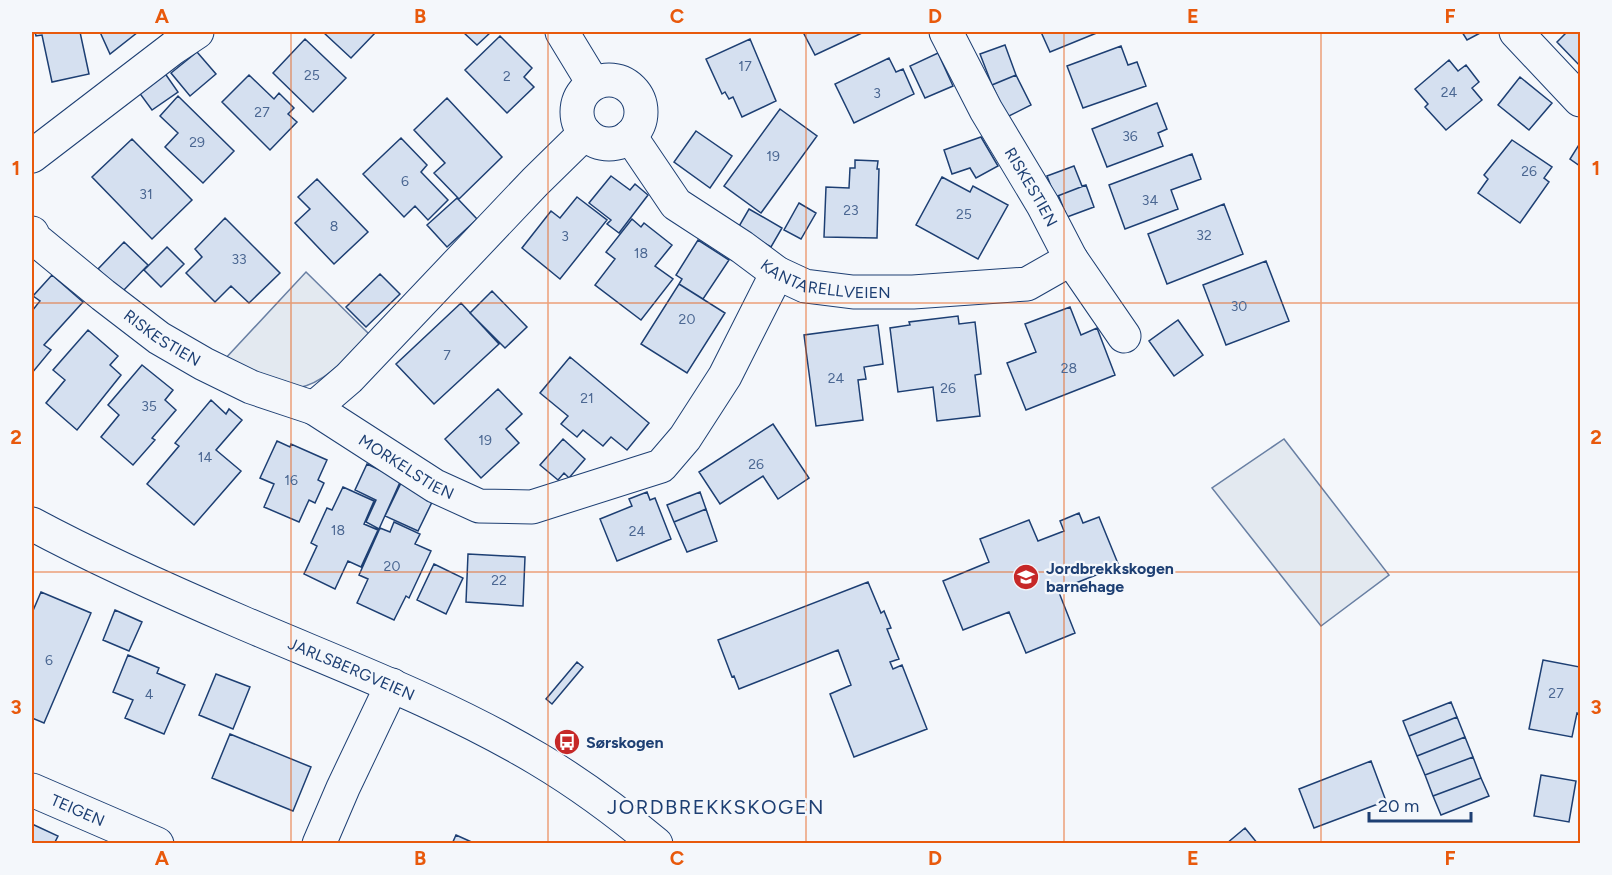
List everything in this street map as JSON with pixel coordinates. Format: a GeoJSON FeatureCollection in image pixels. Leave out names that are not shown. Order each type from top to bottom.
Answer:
{"type":"FeatureCollection","features":[{"type":"Feature","properties":{"kind":"street"},"geometry":{"type":"LineString","coordinates":[[32,156],[197,32]]}},
{"type":"Feature","properties":{"kind":"street"},"geometry":{"type":"LineString","coordinates":[[562,32],[593,83]]}},
{"type":"Feature","properties":{"kind":"street","name":"RISKESTIEN"},"geometry":{"type":"LineString","coordinates":[[946,32],[986,110],[1043,205],[1071,260],[1124,336]]}},
{"type":"Feature","properties":{"kind":"street"},"geometry":{"type":"LineString","coordinates":[[1516,32],[1581,100]]}},
{"type":"Feature","properties":{"kind":"street"},"geometry":{"type":"LineString","coordinates":[[614,80],[624,83],[638,97],[641,118],[637,128],[630,136],[612,144],[593,140],[585,133],[580,125],[578,106],[580,97],[593,83],[614,80]]}},
{"type":"Feature","properties":{"kind":"street"},"geometry":{"type":"LineString","coordinates":[[314,408],[349,378],[535,182],[585,133]]}},
{"type":"Feature","properties":{"kind":"street","name":"KANTARELLVEIEN"},"geometry":{"type":"LineString","coordinates":[[630,136],[676,204],[777,273],[805,286],[853,292],[913,292],[1028,284],[1071,260]]}},
{"type":"Feature","properties":{"kind":"street","name":"RISKESTIEN"},"geometry":{"type":"LineString","coordinates":[[32,233],[35,239],[94,288],[159,338],[251,387],[314,408]]}},
{"type":"Feature","properties":{"kind":"street","name":"MORKELSTIEN"},"geometry":{"type":"LineString","coordinates":[[314,408],[444,490],[479,506],[532,507],[661,466],[686,438],[725,376],[777,273]]}},
{"type":"Feature","properties":{"kind":"street","name":"JARLSBERGVEIEN"},"geometry":{"type":"LineString","coordinates":[[32,524],[107,562],[241,622],[392,685],[538,759],[619,813],[656,843]]}},
{"type":"Feature","properties":{"kind":"street"},"geometry":{"type":"LineString","coordinates":[[319,843],[392,685]]}},
{"type":"Feature","properties":{"kind":"street","name":"TEIGEN"},"geometry":{"type":"LineString","coordinates":[[32,790],[157,843]]}},
{"type":"Feature","properties":{"kind":"shaded area"},"geometry":{"type":"Polygon","coordinates":[[[306,272],[370,335],[331,372],[308,385],[295,388],[282,388],[224,360],[306,272]]]}},
{"type":"Feature","properties":{"kind":"shaded area"},"geometry":{"type":"Polygon","coordinates":[[[1284,439],[1389,575],[1321,626],[1212,488],[1284,439]]]}},
{"type":"Feature","properties":{"kind":"building"},"geometry":{"type":"Polygon","coordinates":[[[35,32],[80,32],[89,74],[52,82],[42,35],[36,36],[35,32]]]}},
{"type":"Feature","properties":{"kind":"building"},"geometry":{"type":"Polygon","coordinates":[[[100,32],[138,32],[110,54],[100,32]]]}},
{"type":"Feature","properties":{"kind":"building"},"geometry":{"type":"Polygon","coordinates":[[[323,32],[376,32],[351,58],[323,32]]]}},
{"type":"Feature","properties":{"kind":"building"},"geometry":{"type":"Polygon","coordinates":[[[463,32],[491,32],[477,45],[463,32]]]}},
{"type":"Feature","properties":{"kind":"building"},"geometry":{"type":"Polygon","coordinates":[[[803,32],[864,32],[815,55],[803,32]]]}},
{"type":"Feature","properties":{"kind":"building"},"geometry":{"type":"Polygon","coordinates":[[[1041,32],[1099,32],[1050,52],[1041,32]]]}},
{"type":"Feature","properties":{"kind":"building"},"geometry":{"type":"Polygon","coordinates":[[[1462,32],[1482,32],[1467,40],[1462,32]]]}},
{"type":"Feature","properties":{"kind":"building"},"geometry":{"type":"Polygon","coordinates":[[[1567,32],[1580,32],[1580,66],[1557,42],[1567,32]]]}},
{"type":"Feature","properties":{"kind":"building"},"geometry":{"type":"Polygon","coordinates":[[[500,36],[532,68],[524,77],[534,87],[507,113],[465,70],[500,36]]]}},
{"type":"Feature","properties":{"kind":"building"},"geometry":{"type":"Polygon","coordinates":[[[305,39],[346,78],[313,112],[273,73],[305,39]]]}},
{"type":"Feature","properties":{"kind":"building"},"geometry":{"type":"Polygon","coordinates":[[[750,39],[776,101],[742,117],[733,97],[729,99],[725,92],[722,94],[706,59],[750,39]]]}},
{"type":"Feature","properties":{"kind":"building"},"geometry":{"type":"Polygon","coordinates":[[[1005,45],[1016,75],[992,85],[980,54],[1005,45]]]}},
{"type":"Feature","properties":{"kind":"building"},"geometry":{"type":"Polygon","coordinates":[[[1121,46],[1128,65],[1137,62],[1146,86],[1083,108],[1067,66],[1121,46]]]}},
{"type":"Feature","properties":{"kind":"building"},"geometry":{"type":"Polygon","coordinates":[[[197,52],[216,74],[190,96],[171,73],[197,52]]]}},
{"type":"Feature","properties":{"kind":"building"},"geometry":{"type":"Polygon","coordinates":[[[938,53],[953,86],[925,98],[910,66],[938,53]]]}},
{"type":"Feature","properties":{"kind":"building"},"geometry":{"type":"Polygon","coordinates":[[[889,58],[896,72],[903,69],[914,94],[854,123],[835,84],[889,58]]]}},
{"type":"Feature","properties":{"kind":"building"},"geometry":{"type":"Polygon","coordinates":[[[1449,60],[1458,71],[1466,65],[1479,82],[1472,88],[1482,100],[1446,130],[1425,107],[1428,104],[1415,89],[1449,60]]]}},
{"type":"Feature","properties":{"kind":"building"},"geometry":{"type":"Polygon","coordinates":[[[164,72],[178,92],[152,110],[138,91],[164,72]]]}},
{"type":"Feature","properties":{"kind":"building"},"geometry":{"type":"Polygon","coordinates":[[[249,75],[274,99],[279,93],[294,108],[288,114],[297,122],[270,150],[222,102],[249,75]]]}},
{"type":"Feature","properties":{"kind":"building"},"geometry":{"type":"Polygon","coordinates":[[[1016,75],[1031,105],[1007,117],[992,85],[1016,75]]]}},
{"type":"Feature","properties":{"kind":"building"},"geometry":{"type":"Polygon","coordinates":[[[1520,77],[1552,103],[1529,130],[1498,105],[1520,77]]]}},
{"type":"Feature","properties":{"kind":"building"},"geometry":{"type":"Polygon","coordinates":[[[178,96],[234,151],[203,183],[165,147],[178,133],[160,116],[178,96]]]}},
{"type":"Feature","properties":{"kind":"building"},"geometry":{"type":"Polygon","coordinates":[[[447,98],[502,157],[459,199],[434,173],[445,163],[414,130],[447,98]]]}},
{"type":"Feature","properties":{"kind":"building"},"geometry":{"type":"Polygon","coordinates":[[[1157,103],[1167,129],[1158,133],[1163,146],[1107,167],[1092,129],[1157,103]]]}},
{"type":"Feature","properties":{"kind":"building"},"geometry":{"type":"Polygon","coordinates":[[[780,109],[817,136],[761,213],[724,186],[780,109]]]}},
{"type":"Feature","properties":{"kind":"building"},"geometry":{"type":"Polygon","coordinates":[[[696,131],[732,156],[710,188],[674,162],[696,131]]]}},
{"type":"Feature","properties":{"kind":"building"},"geometry":{"type":"Polygon","coordinates":[[[981,137],[998,166],[976,178],[970,168],[952,174],[944,150],[981,137]]]}},
{"type":"Feature","properties":{"kind":"building"},"geometry":{"type":"Polygon","coordinates":[[[401,138],[427,165],[421,172],[448,200],[428,220],[415,206],[404,217],[363,174],[401,138]]]}},
{"type":"Feature","properties":{"kind":"building"},"geometry":{"type":"Polygon","coordinates":[[[132,139],[192,200],[152,239],[92,177],[132,139]]]}},
{"type":"Feature","properties":{"kind":"building"},"geometry":{"type":"Polygon","coordinates":[[[1512,140],[1552,167],[1544,178],[1549,182],[1520,223],[1478,193],[1488,179],[1484,175],[1512,140]]]}},
{"type":"Feature","properties":{"kind":"building"},"geometry":{"type":"Polygon","coordinates":[[[1580,143],[1580,166],[1570,159],[1580,143]]]}},
{"type":"Feature","properties":{"kind":"building"},"geometry":{"type":"Polygon","coordinates":[[[1192,154],[1201,179],[1171,190],[1178,209],[1125,229],[1109,185],[1192,154]]]}},
{"type":"Feature","properties":{"kind":"building"},"geometry":{"type":"Polygon","coordinates":[[[855,160],[878,161],[877,238],[824,237],[826,187],[849,188],[850,168],[855,168],[855,160]]]}},
{"type":"Feature","properties":{"kind":"building"},"geometry":{"type":"Polygon","coordinates":[[[1074,166],[1082,186],[1086,185],[1055,197],[1047,176],[1074,166]]]}},
{"type":"Feature","properties":{"kind":"building"},"geometry":{"type":"Polygon","coordinates":[[[611,176],[630,190],[635,184],[648,195],[619,233],[607,224],[611,220],[589,203],[611,176]]]}},
{"type":"Feature","properties":{"kind":"building"},"geometry":{"type":"Polygon","coordinates":[[[942,177],[970,192],[973,186],[1008,205],[978,259],[916,225],[942,177]]]}},
{"type":"Feature","properties":{"kind":"building"},"geometry":{"type":"Polygon","coordinates":[[[317,179],[368,232],[334,264],[295,223],[310,209],[298,197],[317,179]]]}},
{"type":"Feature","properties":{"kind":"building"},"geometry":{"type":"Polygon","coordinates":[[[1086,185],[1094,207],[1067,217],[1059,197],[1055,197],[1086,185]]]}},
{"type":"Feature","properties":{"kind":"building"},"geometry":{"type":"Polygon","coordinates":[[[577,197],[607,220],[560,279],[522,248],[551,211],[560,218],[577,197]]]}},
{"type":"Feature","properties":{"kind":"building"},"geometry":{"type":"Polygon","coordinates":[[[457,198],[477,219],[447,247],[427,225],[457,198]]]}},
{"type":"Feature","properties":{"kind":"building"},"geometry":{"type":"Polygon","coordinates":[[[799,203],[816,213],[801,239],[784,230],[799,203]]]}},
{"type":"Feature","properties":{"kind":"building"},"geometry":{"type":"Polygon","coordinates":[[[1224,204],[1243,254],[1167,284],[1148,234],[1224,204]]]}},
{"type":"Feature","properties":{"kind":"building"},"geometry":{"type":"Polygon","coordinates":[[[749,209],[782,228],[771,247],[738,228],[749,209]]]}},
{"type":"Feature","properties":{"kind":"building"},"geometry":{"type":"Polygon","coordinates":[[[225,218],[280,273],[249,303],[231,286],[215,302],[186,273],[202,257],[195,249],[225,218]]]}},
{"type":"Feature","properties":{"kind":"building"},"geometry":{"type":"Polygon","coordinates":[[[632,219],[641,227],[644,223],[672,245],[655,266],[673,279],[641,320],[595,285],[615,259],[606,252],[632,219]]]}},
{"type":"Feature","properties":{"kind":"building"},"geometry":{"type":"Polygon","coordinates":[[[698,240],[729,260],[703,299],[679,284],[682,279],[676,275],[698,240]]]}},
{"type":"Feature","properties":{"kind":"building"},"geometry":{"type":"Polygon","coordinates":[[[124,242],[148,265],[122,292],[98,269],[124,242]]]}},
{"type":"Feature","properties":{"kind":"building"},"geometry":{"type":"Polygon","coordinates":[[[167,247],[184,264],[161,287],[144,270],[167,247]]]}},
{"type":"Feature","properties":{"kind":"building"},"geometry":{"type":"Polygon","coordinates":[[[1266,261],[1289,321],[1226,345],[1203,285],[1266,261]]]}},
{"type":"Feature","properties":{"kind":"building"},"geometry":{"type":"Polygon","coordinates":[[[380,274],[400,294],[366,327],[346,307],[380,274]]]}},
{"type":"Feature","properties":{"kind":"building"},"geometry":{"type":"Polygon","coordinates":[[[52,275],[83,302],[44,345],[51,350],[32,373],[32,311],[40,301],[33,296],[52,275]]]}},
{"type":"Feature","properties":{"kind":"building"},"geometry":{"type":"Polygon","coordinates":[[[679,284],[725,313],[687,373],[641,344],[679,284]]]}},
{"type":"Feature","properties":{"kind":"building"},"geometry":{"type":"Polygon","coordinates":[[[492,291],[527,327],[505,348],[470,313],[492,291]]]}},
{"type":"Feature","properties":{"kind":"building"},"geometry":{"type":"Polygon","coordinates":[[[461,303],[499,344],[434,404],[396,364],[461,303]]]}},
{"type":"Feature","properties":{"kind":"building"},"geometry":{"type":"Polygon","coordinates":[[[1070,307],[1081,335],[1097,328],[1115,375],[1026,410],[1007,363],[1036,352],[1025,324],[1070,307]]]}},
{"type":"Feature","properties":{"kind":"building"},"geometry":{"type":"Polygon","coordinates":[[[958,316],[959,324],[975,322],[981,374],[975,375],[980,416],[937,421],[933,387],[898,392],[890,328],[910,325],[909,322],[958,316]]]}},
{"type":"Feature","properties":{"kind":"building"},"geometry":{"type":"Polygon","coordinates":[[[1178,320],[1203,355],[1174,376],[1149,341],[1178,320]]]}},
{"type":"Feature","properties":{"kind":"building"},"geometry":{"type":"Polygon","coordinates":[[[878,325],[883,364],[864,367],[866,379],[858,380],[863,420],[816,426],[804,335],[878,325]]]}},
{"type":"Feature","properties":{"kind":"building"},"geometry":{"type":"Polygon","coordinates":[[[88,330],[118,356],[110,365],[121,375],[77,430],[46,403],[65,380],[53,370],[88,330]]]}},
{"type":"Feature","properties":{"kind":"building"},"geometry":{"type":"Polygon","coordinates":[[[570,357],[649,423],[627,450],[611,437],[603,446],[583,430],[577,437],[561,424],[568,416],[540,393],[570,357]]]}},
{"type":"Feature","properties":{"kind":"building"},"geometry":{"type":"Polygon","coordinates":[[[142,365],[173,390],[165,400],[176,410],[152,438],[155,440],[133,465],[101,437],[119,415],[108,405],[142,365]]]}},
{"type":"Feature","properties":{"kind":"building"},"geometry":{"type":"Polygon","coordinates":[[[498,389],[522,414],[506,429],[519,443],[481,478],[445,439],[498,389]]]}},
{"type":"Feature","properties":{"kind":"building"},"geometry":{"type":"Polygon","coordinates":[[[211,400],[226,414],[229,409],[242,420],[216,450],[241,471],[194,525],[147,484],[179,446],[175,443],[211,400]]]}},
{"type":"Feature","properties":{"kind":"building"},"geometry":{"type":"Polygon","coordinates":[[[773,424],[809,478],[778,499],[763,476],[720,504],[699,472],[773,424]]]}},
{"type":"Feature","properties":{"kind":"building"},"geometry":{"type":"Polygon","coordinates":[[[563,439],[585,459],[569,478],[564,473],[558,480],[540,465],[563,439]]]}},
{"type":"Feature","properties":{"kind":"building"},"geometry":{"type":"Polygon","coordinates":[[[277,441],[290,447],[291,444],[327,460],[318,480],[324,483],[315,503],[309,500],[299,522],[264,507],[274,484],[260,478],[277,441]]]}},
{"type":"Feature","properties":{"kind":"building"},"geometry":{"type":"Polygon","coordinates":[[[367,464],[401,480],[379,529],[366,522],[376,500],[355,490],[367,464]]]}},
{"type":"Feature","properties":{"kind":"building"},"geometry":{"type":"Polygon","coordinates":[[[402,481],[435,496],[418,531],[385,516],[402,481]]]}},
{"type":"Feature","properties":{"kind":"building"},"geometry":{"type":"Polygon","coordinates":[[[343,487],[374,501],[364,524],[378,530],[361,567],[348,561],[335,589],[304,574],[317,546],[311,543],[327,508],[332,510],[343,487]]]}},
{"type":"Feature","properties":{"kind":"building"},"geometry":{"type":"Polygon","coordinates":[[[647,492],[650,500],[655,498],[671,539],[617,561],[600,519],[632,506],[629,499],[647,492]]]}},
{"type":"Feature","properties":{"kind":"building"},"geometry":{"type":"Polygon","coordinates":[[[700,492],[706,509],[674,522],[667,505],[700,492]]]}},
{"type":"Feature","properties":{"kind":"building"},"geometry":{"type":"Polygon","coordinates":[[[706,509],[717,541],[687,552],[674,522],[706,509]]]}},
{"type":"Feature","properties":{"kind":"building"},"geometry":{"type":"Polygon","coordinates":[[[1079,513],[1083,523],[1099,517],[1119,566],[1058,590],[1075,633],[1026,653],[1009,612],[963,630],[943,581],[989,562],[980,539],[1029,520],[1038,541],[1064,531],[1060,521],[1079,513]]]}},
{"type":"Feature","properties":{"kind":"building"},"geometry":{"type":"Polygon","coordinates":[[[394,522],[420,534],[415,544],[431,551],[409,598],[406,596],[394,620],[357,603],[368,579],[359,575],[380,528],[390,532],[394,522]]]}},
{"type":"Feature","properties":{"kind":"building"},"geometry":{"type":"Polygon","coordinates":[[[468,554],[525,557],[523,606],[466,602],[468,554]]]}},
{"type":"Feature","properties":{"kind":"building"},"geometry":{"type":"Polygon","coordinates":[[[434,564],[463,578],[446,614],[417,600],[434,564]]]}},
{"type":"Feature","properties":{"kind":"building"},"geometry":{"type":"Polygon","coordinates":[[[868,582],[881,613],[884,611],[891,628],[887,629],[899,659],[890,662],[893,669],[902,665],[927,729],[854,757],[830,694],[851,685],[838,650],[739,689],[718,640],[868,582]]]}},
{"type":"Feature","properties":{"kind":"building"},"geometry":{"type":"Polygon","coordinates":[[[41,592],[91,613],[44,723],[32,718],[32,613],[41,592]]]}},
{"type":"Feature","properties":{"kind":"building"},"geometry":{"type":"Polygon","coordinates":[[[115,610],[142,622],[129,651],[103,640],[115,610]]]}},
{"type":"Feature","properties":{"kind":"building"},"geometry":{"type":"Polygon","coordinates":[[[128,655],[159,668],[157,673],[185,685],[164,734],[125,718],[133,700],[113,692],[128,655]]]}},
{"type":"Feature","properties":{"kind":"building"},"geometry":{"type":"Polygon","coordinates":[[[1543,660],[1580,667],[1580,714],[1577,713],[1572,737],[1529,729],[1543,660]]]}},
{"type":"Feature","properties":{"kind":"building"},"geometry":{"type":"Polygon","coordinates":[[[577,662],[583,667],[552,704],[546,699],[577,662]]]}},
{"type":"Feature","properties":{"kind":"building"},"geometry":{"type":"Polygon","coordinates":[[[216,674],[250,687],[233,729],[199,715],[216,674]]]}},
{"type":"Feature","properties":{"kind":"building"},"geometry":{"type":"Polygon","coordinates":[[[1451,702],[1457,717],[1409,736],[1403,721],[1451,702]]]}},
{"type":"Feature","properties":{"kind":"building"},"geometry":{"type":"Polygon","coordinates":[[[1457,717],[1465,737],[1417,756],[1409,736],[1457,717]]]}},
{"type":"Feature","properties":{"kind":"building"},"geometry":{"type":"Polygon","coordinates":[[[230,734],[311,767],[293,811],[212,778],[230,734]]]}},
{"type":"Feature","properties":{"kind":"building"},"geometry":{"type":"Polygon","coordinates":[[[1465,737],[1473,757],[1425,775],[1417,756],[1465,737]]]}},
{"type":"Feature","properties":{"kind":"building"},"geometry":{"type":"Polygon","coordinates":[[[1473,757],[1481,778],[1433,796],[1425,775],[1473,757]]]}},
{"type":"Feature","properties":{"kind":"building"},"geometry":{"type":"Polygon","coordinates":[[[1371,761],[1386,801],[1314,828],[1299,789],[1371,761]]]}},
{"type":"Feature","properties":{"kind":"building"},"geometry":{"type":"Polygon","coordinates":[[[1541,775],[1576,781],[1569,822],[1534,816],[1541,775]]]}},
{"type":"Feature","properties":{"kind":"building"},"geometry":{"type":"Polygon","coordinates":[[[1481,778],[1489,796],[1441,815],[1433,796],[1481,778]]]}},
{"type":"Feature","properties":{"kind":"building"},"geometry":{"type":"Polygon","coordinates":[[[32,824],[58,836],[54,844],[32,844],[32,824]]]}},
{"type":"Feature","properties":{"kind":"building"},"geometry":{"type":"Polygon","coordinates":[[[1245,828],[1258,844],[1226,844],[1245,828]]]}},
{"type":"Feature","properties":{"kind":"building"},"geometry":{"type":"Polygon","coordinates":[[[456,835],[476,844],[452,844],[456,835]]]}},
{"type":"Feature","properties":{"kind":"place","name":"Jordbrekkskogen barnehage"},"geometry":{"type":"Point","coordinates":[1026,577]}},
{"type":"Feature","properties":{"kind":"place","name":"Sørskogen"},"geometry":{"type":"Point","coordinates":[567,742]}},
{"type":"Feature","properties":{"kind":"district","name":"JORDBREKKSKOGEN"},"geometry":{"type":"Point","coordinates":[716,807]}}]}
